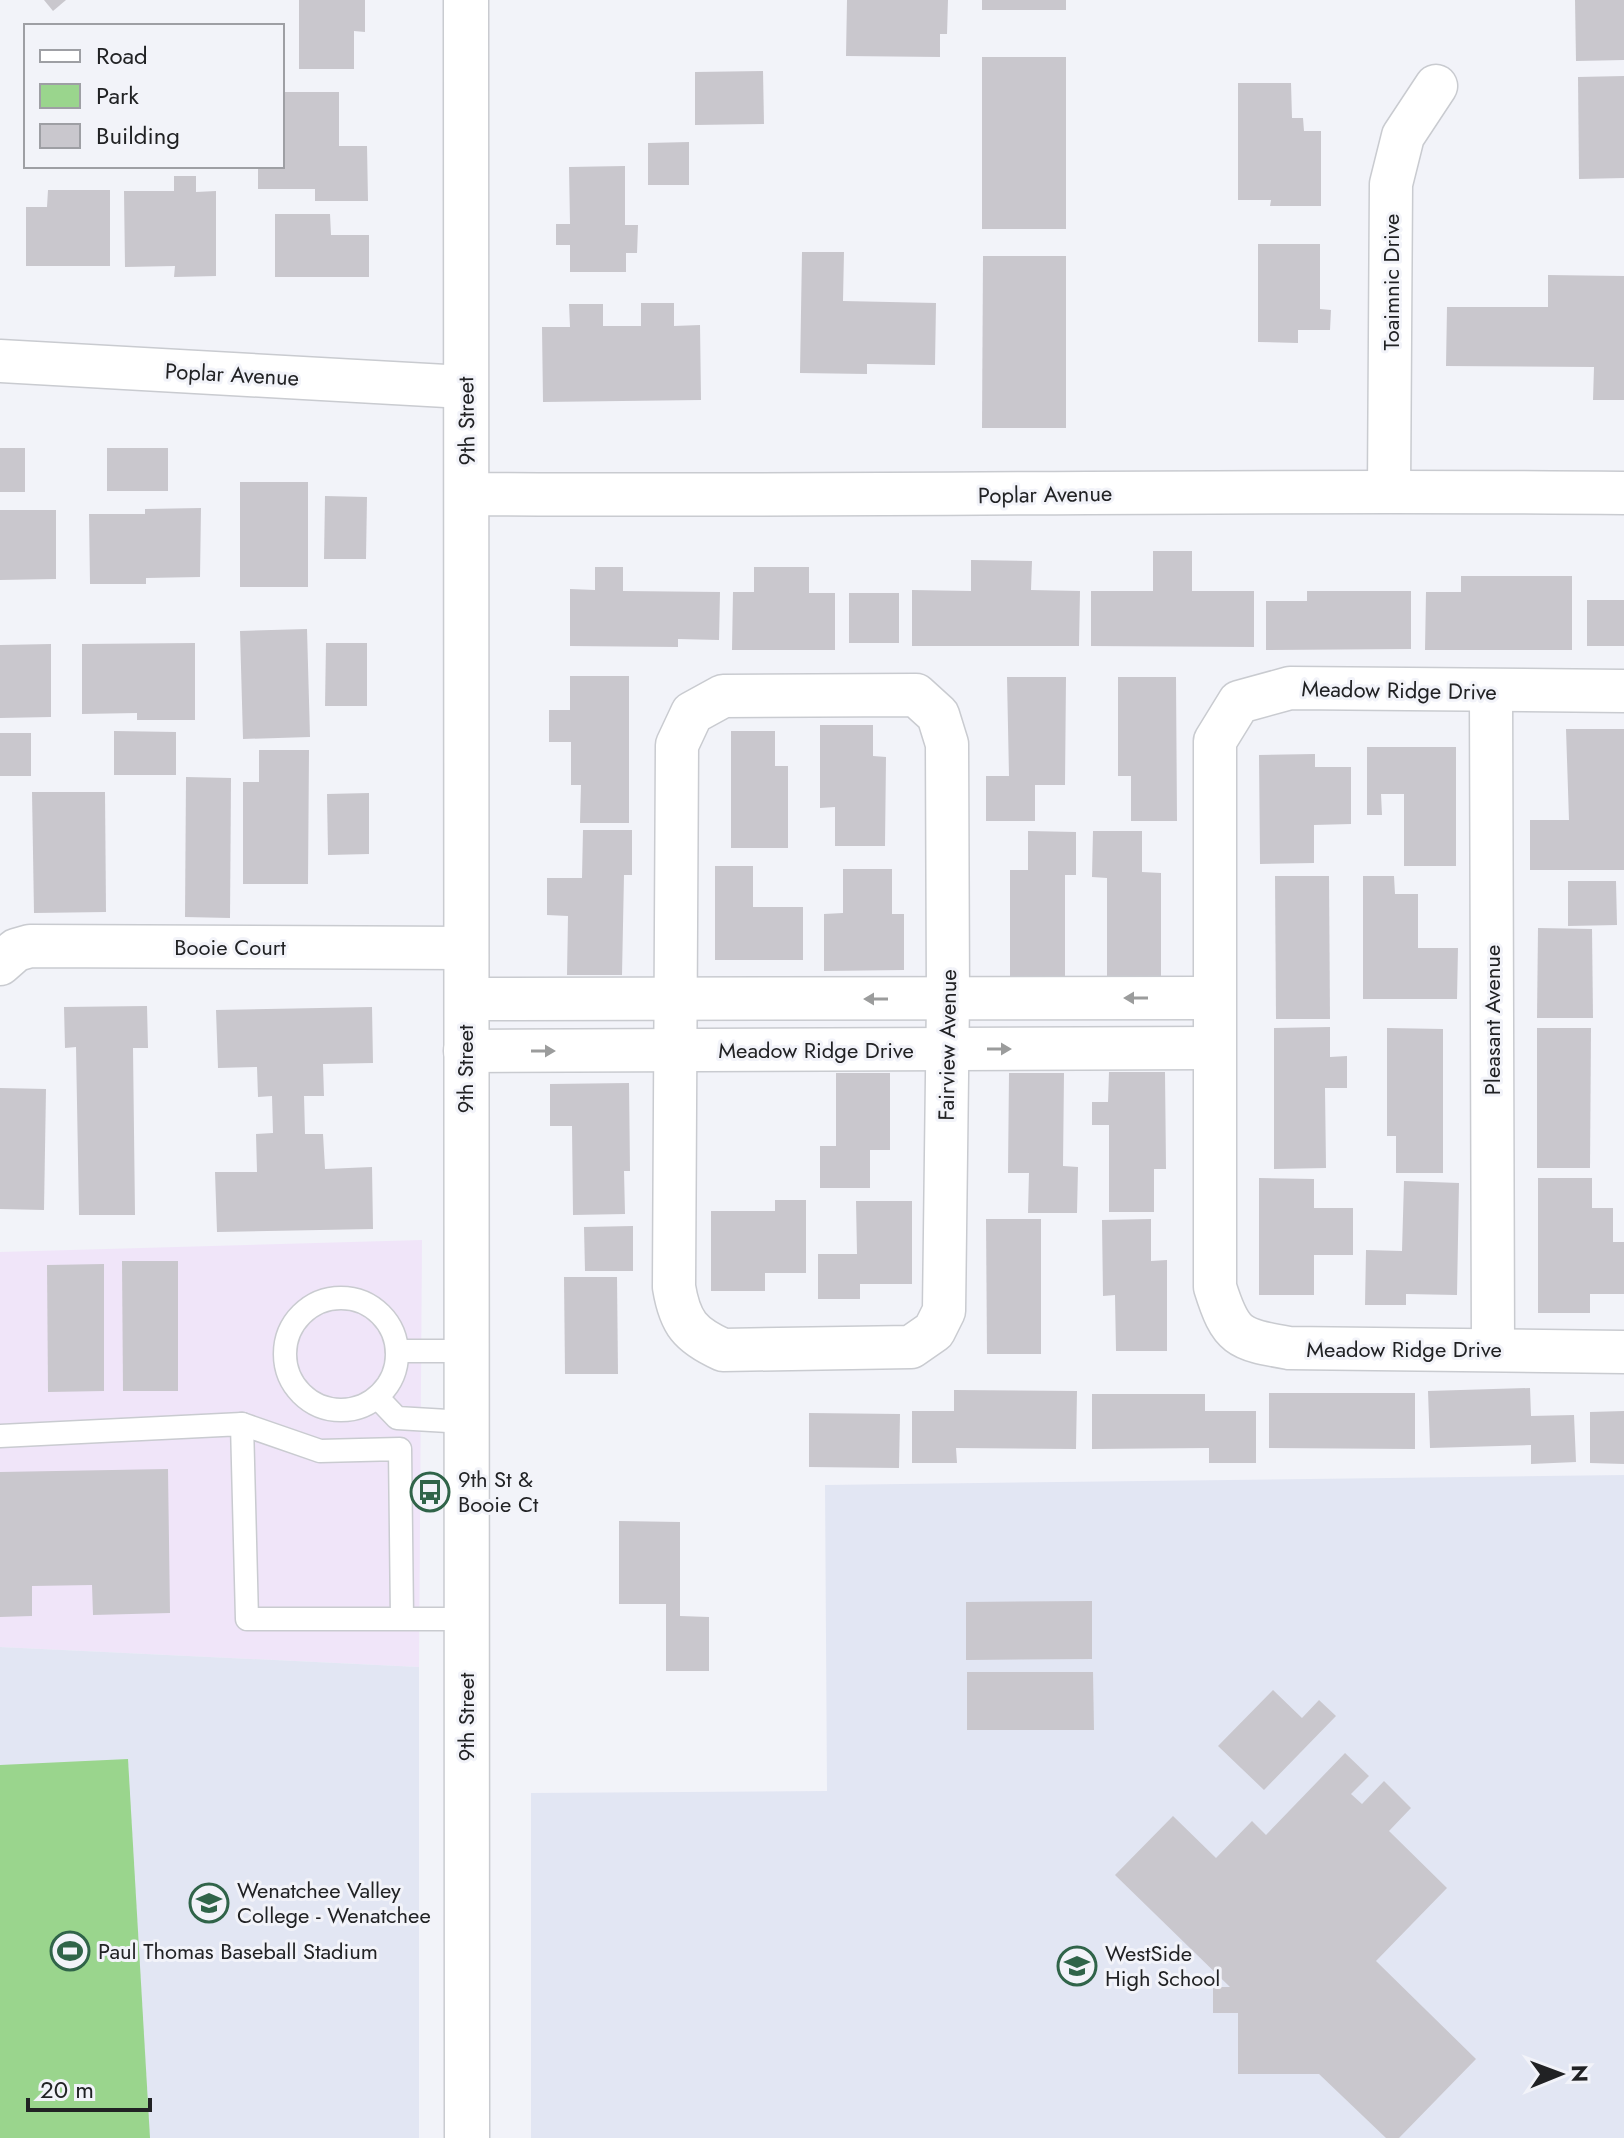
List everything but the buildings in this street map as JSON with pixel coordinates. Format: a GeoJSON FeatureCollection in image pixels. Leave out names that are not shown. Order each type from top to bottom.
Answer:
{"type":"FeatureCollection","features":[{"type":"Feature","properties":{"kind":"street","name":"9th Street"},"geometry":{"type":"LineString","coordinates":[[466,0],[467,2138]]}},
{"type":"Feature","properties":{"kind":"street","name":"Toaimnic Drive"},"geometry":{"type":"LineString","coordinates":[[1389,491],[1391,184],[1403,136],[1436,86]]}},
{"type":"Feature","properties":{"kind":"street","name":"Poplar Avenue"},"geometry":{"type":"LineString","coordinates":[[0,361],[464,387]]}},
{"type":"Feature","properties":{"kind":"street","name":"Poplar Avenue"},"geometry":{"type":"LineString","coordinates":[[467,494],[1624,493]]}},
{"type":"Feature","properties":{"kind":"street","name":"Meadow Ridge Drive"},"geometry":{"type":"LineString","coordinates":[[1624,691],[1290,688],[1239,702],[1215,741],[1214,998],[1215,1287],[1226,1323],[1249,1341],[1289,1348],[1624,1352]]}},
{"type":"Feature","properties":{"kind":"street","name":"Pleasant Avenue"},"geometry":{"type":"LineString","coordinates":[[1491,691],[1493,1349]]}},
{"type":"Feature","properties":{"kind":"street","name":"Fairview Avenue"},"geometry":{"type":"LineString","coordinates":[[916,695],[938,715],[947,744],[948,998],[944,1311],[934,1331],[911,1347],[723,1350],[701,1340],[678,1316],[674,1287],[678,999],[677,745],[692,713],[723,696],[916,695]]}},
{"type":"Feature","properties":{"kind":"street","name":"Booie Court"},"geometry":{"type":"LineString","coordinates":[[0,964],[16,950],[30,946],[466,948]]}},
{"type":"Feature","properties":{"kind":"street"},"geometry":{"type":"LineString","coordinates":[[466,999],[1214,998]]}},
{"type":"Feature","properties":{"kind":"street","name":"Meadow Ridge Drive"},"geometry":{"type":"LineString","coordinates":[[465,1051],[1214,1048]]}},
{"type":"Feature","properties":{"kind":"lane"},"geometry":{"type":"LineString","coordinates":[[339,1298],[364,1303],[385,1319],[394,1334],[397,1351],[395,1368],[377,1397],[345,1410],[312,1402],[289,1376],[285,1359],[287,1340],[294,1324],[306,1310],[322,1301],[339,1298]]}},
{"type":"Feature","properties":{"kind":"lane"},"geometry":{"type":"LineString","coordinates":[[397,1351],[465,1351]]}},
{"type":"Feature","properties":{"kind":"lane"},"geometry":{"type":"LineString","coordinates":[[377,1397],[397,1418],[465,1422]]}},
{"type":"Feature","properties":{"kind":"lane"},"geometry":{"type":"LineString","coordinates":[[242,1424],[247,1619],[465,1619]]}},
{"type":"Feature","properties":{"kind":"lane"},"geometry":{"type":"LineString","coordinates":[[0,1436],[242,1424],[320,1451],[400,1449],[402,1618]]}},
{"type":"Feature","properties":{"kind":"shaded area"},"geometry":{"type":"Polygon","coordinates":[[[422,1240],[419,1667],[0,1647],[0,1252],[422,1240]]]}},
{"type":"Feature","properties":{"kind":"shaded area","name":"WestSide High School"},"geometry":{"type":"Polygon","coordinates":[[[1624,1475],[1624,2138],[531,2138],[531,1793],[827,1791],[825,1485],[1624,1475]]]}},
{"type":"Feature","properties":{"kind":"shaded area","name":"Wenatchee Valley College - Wenatchee"},"geometry":{"type":"Polygon","coordinates":[[[0,1647],[419,1667],[419,2138],[0,2138],[0,1647]]]}},
{"type":"Feature","properties":{"kind":"green space","name":"Paul Thomas Baseball Stadium"},"geometry":{"type":"Polygon","coordinates":[[[128,1759],[150,2138],[0,2138],[0,1765],[128,1759]]]}},
{"type":"Feature","properties":{"kind":"place","name":"9th St & Booie Ct"},"geometry":{"type":"Point","coordinates":[430,1492]}},
{"type":"Feature","properties":{"kind":"place","name":"Wenatchee Valley College - Wenatchee"},"geometry":{"type":"Point","coordinates":[209,1903]}},
{"type":"Feature","properties":{"kind":"place","name":"Paul Thomas Baseball Stadium"},"geometry":{"type":"Point","coordinates":[70,1951]}},
{"type":"Feature","properties":{"kind":"place","name":"WestSide High School"},"geometry":{"type":"Point","coordinates":[1077,1966]}}]}
